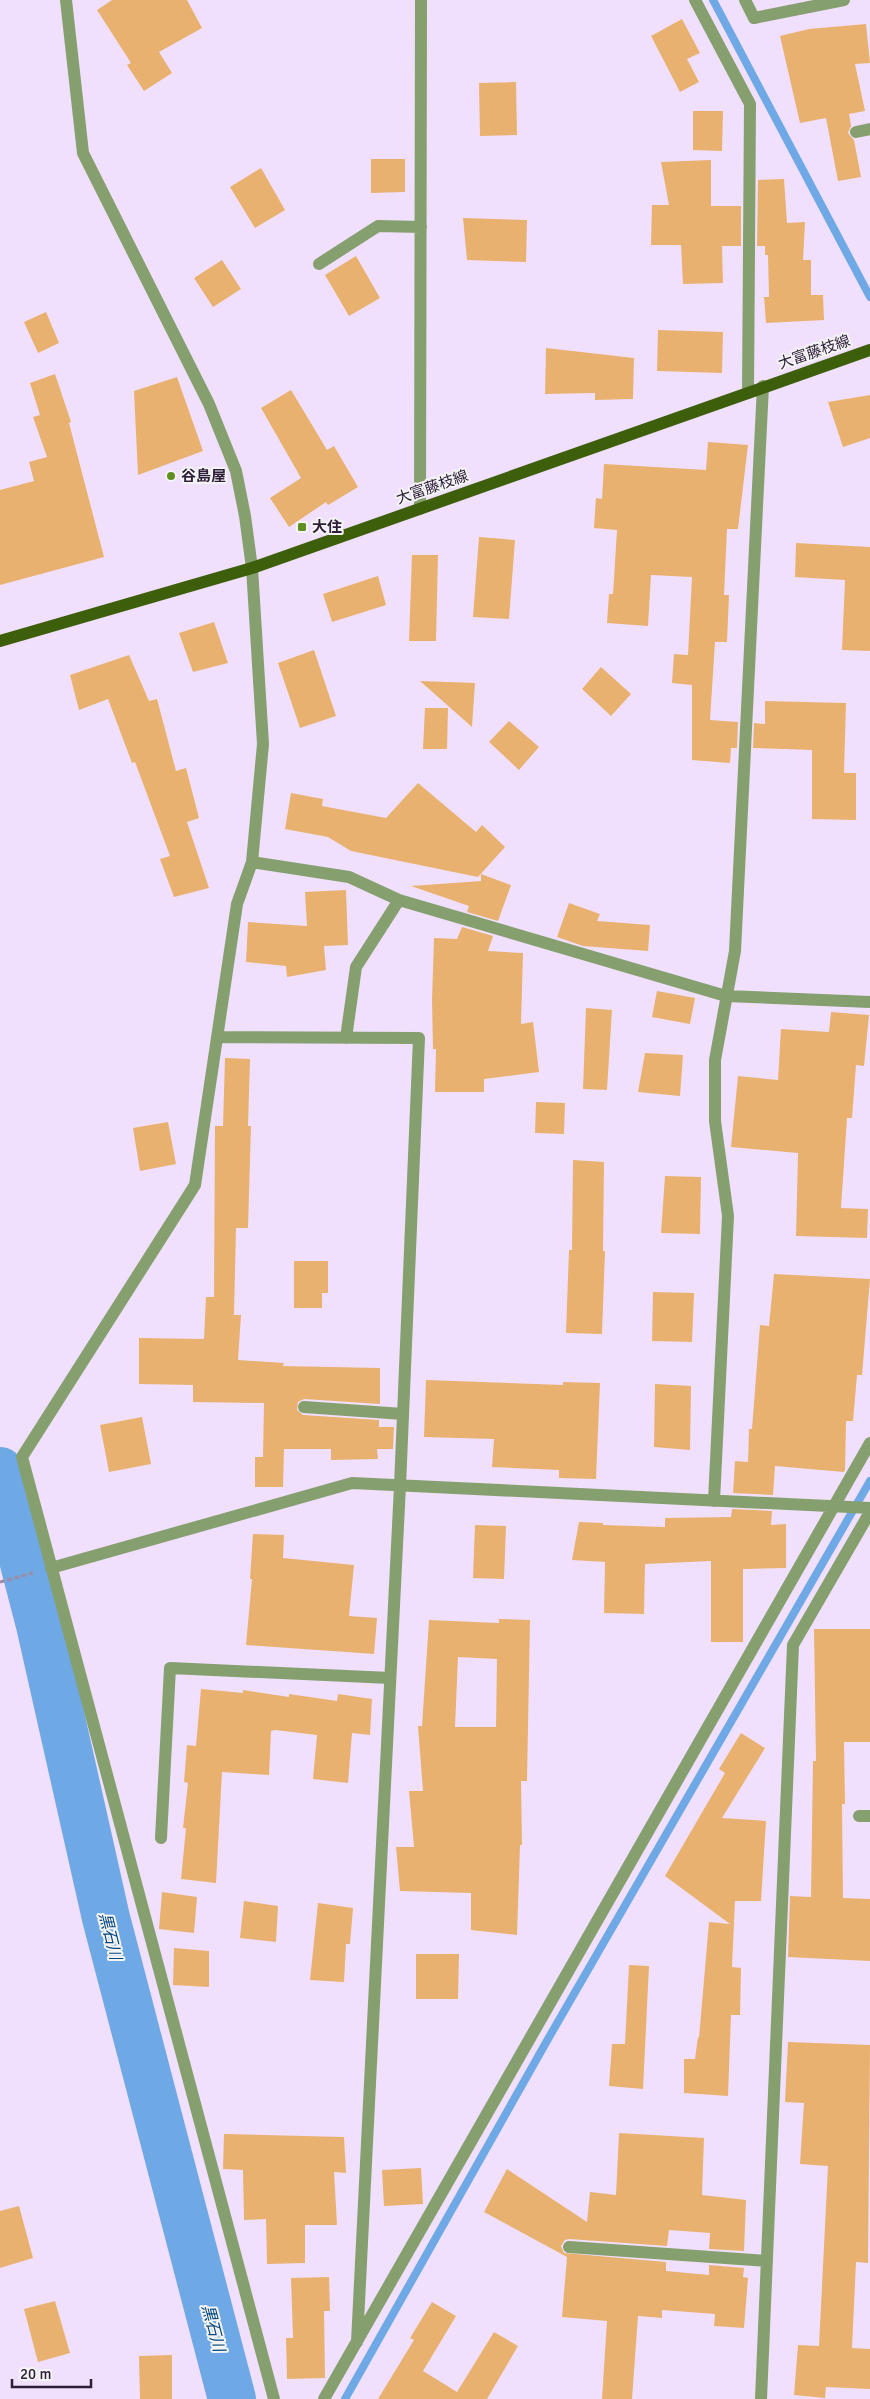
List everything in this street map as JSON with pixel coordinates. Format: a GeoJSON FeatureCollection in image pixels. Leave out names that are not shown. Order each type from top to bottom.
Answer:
{"type":"FeatureCollection","features":[{"type":"Feature","properties":{"kind":"main road","name":"大富藤枝線"},"geometry":{"type":"LineString","coordinates":[[0,641],[252,568],[748,393],[763,386],[870,350]]}},
{"type":"Feature","properties":{"kind":"street"},"geometry":{"type":"LineString","coordinates":[[66,0],[83,153],[209,404],[236,471],[252,568],[264,744],[252,862],[237,904],[195,1185],[22,1457],[274,2399]]}},
{"type":"Feature","properties":{"kind":"street"},"geometry":{"type":"LineString","coordinates":[[420,509],[421,0]]}},
{"type":"Feature","properties":{"kind":"street"},"geometry":{"type":"LineString","coordinates":[[695,0],[750,104],[748,393]]}},
{"type":"Feature","properties":{"kind":"street"},"geometry":{"type":"LineString","coordinates":[[745,0],[754,18],[844,0]]}},
{"type":"Feature","properties":{"kind":"street"},"geometry":{"type":"LineString","coordinates":[[856,132],[870,129]]}},
{"type":"Feature","properties":{"kind":"street"},"geometry":{"type":"LineString","coordinates":[[319,264],[378,226],[421,227]]}},
{"type":"Feature","properties":{"kind":"street"},"geometry":{"type":"LineString","coordinates":[[714,1501],[728,1216],[715,1121],[714,1060],[735,950],[763,386]]}},
{"type":"Feature","properties":{"kind":"street"},"geometry":{"type":"LineString","coordinates":[[252,862],[349,877],[399,900],[726,996],[870,1002]]}},
{"type":"Feature","properties":{"kind":"street"},"geometry":{"type":"LineString","coordinates":[[346,1038],[356,967],[399,900]]}},
{"type":"Feature","properties":{"kind":"street"},"geometry":{"type":"LineString","coordinates":[[218,1037],[418,1038],[400,1486],[357,2342]]}},
{"type":"Feature","properties":{"kind":"street"},"geometry":{"type":"LineString","coordinates":[[304,1407],[403,1414]]}},
{"type":"Feature","properties":{"kind":"street"},"geometry":{"type":"LineString","coordinates":[[324,2399],[837,1506],[870,1443]]}},
{"type":"Feature","properties":{"kind":"street"},"geometry":{"type":"LineString","coordinates":[[51,1568],[352,1483],[867,1509],[793,1646],[761,2399]]}},
{"type":"Feature","properties":{"kind":"street"},"geometry":{"type":"LineString","coordinates":[[161,1838],[170,1668],[390,1678]]}},
{"type":"Feature","properties":{"kind":"street"},"geometry":{"type":"LineString","coordinates":[[570,2247],[767,2261]]}},
{"type":"Feature","properties":{"kind":"path"},"geometry":{"type":"LineString","coordinates":[[0,1582],[51,1568]]}},
{"type":"Feature","properties":{"kind":"building"},"geometry":{"type":"Polygon","coordinates":[[[112,0],[187,0],[202,28],[159,52],[172,73],[144,91],[127,65],[131,63],[97,10],[112,0]]]}},
{"type":"Feature","properties":{"kind":"building"},"geometry":{"type":"Polygon","coordinates":[[[682,19],[700,53],[687,59],[699,82],[680,92],[651,36],[682,19]]]}},
{"type":"Feature","properties":{"kind":"building"},"geometry":{"type":"Polygon","coordinates":[[[866,24],[870,63],[855,64],[865,111],[849,114],[851,126],[848,133],[854,140],[861,177],[838,181],[826,118],[800,123],[780,36],[809,29],[866,24]]]}},
{"type":"Feature","properties":{"kind":"building"},"geometry":{"type":"Polygon","coordinates":[[[516,82],[517,135],[480,136],[479,83],[516,82]]]}},
{"type":"Feature","properties":{"kind":"building"},"geometry":{"type":"Polygon","coordinates":[[[693,111],[723,111],[722,151],[693,150],[693,111]]]}},
{"type":"Feature","properties":{"kind":"building"},"geometry":{"type":"Polygon","coordinates":[[[371,159],[405,159],[405,192],[371,193],[371,159]]]}},
{"type":"Feature","properties":{"kind":"building"},"geometry":{"type":"Polygon","coordinates":[[[711,160],[711,206],[741,206],[741,246],[722,246],[723,283],[683,284],[681,245],[651,245],[652,205],[669,205],[661,162],[711,160]]]}},
{"type":"Feature","properties":{"kind":"building"},"geometry":{"type":"Polygon","coordinates":[[[261,168],[285,210],[255,228],[230,187],[261,168]]]}},
{"type":"Feature","properties":{"kind":"building"},"geometry":{"type":"Polygon","coordinates":[[[784,179],[787,223],[805,222],[803,260],[811,260],[811,295],[823,295],[824,320],[766,323],[764,297],[769,297],[768,255],[765,255],[765,246],[757,246],[758,180],[784,179]]]}},
{"type":"Feature","properties":{"kind":"building"},"geometry":{"type":"Polygon","coordinates":[[[463,218],[527,220],[526,262],[467,260],[463,218]]]}},
{"type":"Feature","properties":{"kind":"building"},"geometry":{"type":"Polygon","coordinates":[[[356,256],[380,298],[349,316],[325,275],[356,256]]]}},
{"type":"Feature","properties":{"kind":"building"},"geometry":{"type":"Polygon","coordinates":[[[222,260],[241,289],[213,307],[194,278],[222,260]]]}},
{"type":"Feature","properties":{"kind":"building"},"geometry":{"type":"Polygon","coordinates":[[[46,312],[59,343],[38,353],[24,322],[46,312]]]}},
{"type":"Feature","properties":{"kind":"building"},"geometry":{"type":"Polygon","coordinates":[[[658,330],[723,332],[722,373],[657,371],[658,330]]]}},
{"type":"Feature","properties":{"kind":"building"},"geometry":{"type":"Polygon","coordinates":[[[546,348],[634,358],[633,399],[595,400],[595,393],[545,394],[546,348]]]}},
{"type":"Feature","properties":{"kind":"building"},"geometry":{"type":"Polygon","coordinates":[[[55,374],[71,422],[69,423],[104,557],[0,585],[0,490],[34,481],[29,462],[47,457],[33,417],[40,415],[30,383],[55,374]]]}},
{"type":"Feature","properties":{"kind":"building"},"geometry":{"type":"Polygon","coordinates":[[[177,377],[203,451],[138,475],[134,391],[177,377]]]}},
{"type":"Feature","properties":{"kind":"building"},"geometry":{"type":"Polygon","coordinates":[[[291,390],[327,450],[334,446],[358,487],[328,505],[326,502],[289,527],[270,498],[301,478],[261,408],[291,390]]]}},
{"type":"Feature","properties":{"kind":"building"},"geometry":{"type":"Polygon","coordinates":[[[870,395],[870,438],[843,447],[828,402],[870,395]]]}},
{"type":"Feature","properties":{"kind":"building"},"geometry":{"type":"Polygon","coordinates":[[[708,442],[748,445],[738,529],[727,529],[724,595],[729,595],[727,642],[715,642],[710,720],[738,722],[737,748],[731,748],[730,763],[692,760],[692,685],[672,683],[674,654],[688,655],[692,577],[651,575],[648,626],[607,623],[609,594],[613,594],[617,530],[594,528],[596,498],[602,499],[604,464],[706,470],[708,442]]]}},
{"type":"Feature","properties":{"kind":"building"},"geometry":{"type":"Polygon","coordinates":[[[479,537],[515,540],[509,619],[473,617],[479,537]]]}},
{"type":"Feature","properties":{"kind":"building"},"geometry":{"type":"Polygon","coordinates":[[[796,543],[870,547],[870,651],[842,650],[845,580],[795,577],[796,543]]]}},
{"type":"Feature","properties":{"kind":"building"},"geometry":{"type":"Polygon","coordinates":[[[412,555],[438,555],[436,641],[409,641],[412,555]]]}},
{"type":"Feature","properties":{"kind":"building"},"geometry":{"type":"Polygon","coordinates":[[[378,576],[386,605],[332,622],[323,594],[378,576]]]}},
{"type":"Feature","properties":{"kind":"building"},"geometry":{"type":"Polygon","coordinates":[[[214,622],[228,663],[193,672],[179,633],[214,622]]]}},
{"type":"Feature","properties":{"kind":"building"},"geometry":{"type":"Polygon","coordinates":[[[314,650],[336,716],[300,728],[278,663],[314,650]]]}},
{"type":"Feature","properties":{"kind":"building"},"geometry":{"type":"Polygon","coordinates":[[[129,655],[149,701],[157,699],[176,771],[186,768],[199,818],[187,822],[209,888],[174,897],[160,859],[170,856],[135,762],[132,763],[108,699],[79,710],[70,675],[129,655]]]}},
{"type":"Feature","properties":{"kind":"building"},"geometry":{"type":"Polygon","coordinates":[[[601,667],[631,694],[611,716],[582,689],[601,667]]]}},
{"type":"Feature","properties":{"kind":"building"},"geometry":{"type":"Polygon","coordinates":[[[420,681],[475,683],[472,727],[420,681]]]}},
{"type":"Feature","properties":{"kind":"building"},"geometry":{"type":"Polygon","coordinates":[[[765,701],[846,703],[844,773],[856,773],[856,820],[812,819],[812,750],[753,748],[754,723],[765,724],[765,701]]]}},
{"type":"Feature","properties":{"kind":"building"},"geometry":{"type":"Polygon","coordinates":[[[425,708],[448,708],[447,749],[423,749],[425,708]]]}},
{"type":"Feature","properties":{"kind":"building"},"geometry":{"type":"Polygon","coordinates":[[[509,721],[539,747],[519,770],[489,742],[509,721]]]}},
{"type":"Feature","properties":{"kind":"building"},"geometry":{"type":"Polygon","coordinates":[[[418,783],[476,832],[482,825],[505,847],[478,877],[351,851],[328,837],[285,829],[291,793],[323,799],[322,806],[386,818],[418,783]]]}},
{"type":"Feature","properties":{"kind":"building"},"geometry":{"type":"Polygon","coordinates":[[[481,874],[511,885],[498,921],[467,912],[469,906],[411,886],[481,881],[481,874]]]}},
{"type":"Feature","properties":{"kind":"building"},"geometry":{"type":"Polygon","coordinates":[[[346,890],[348,945],[324,946],[326,970],[287,977],[286,966],[246,962],[248,922],[307,926],[305,892],[346,890]]]}},
{"type":"Feature","properties":{"kind":"building"},"geometry":{"type":"Polygon","coordinates":[[[569,903],[600,914],[597,921],[650,925],[648,951],[583,946],[557,937],[569,903]]]}},
{"type":"Feature","properties":{"kind":"building"},"geometry":{"type":"Polygon","coordinates":[[[462,927],[493,936],[488,951],[523,953],[521,1024],[533,1022],[539,1072],[484,1079],[484,1092],[435,1092],[436,1049],[433,1049],[432,1000],[434,938],[457,939],[462,927]]]}},
{"type":"Feature","properties":{"kind":"building"},"geometry":{"type":"Polygon","coordinates":[[[657,991],[695,998],[690,1024],[652,1017],[657,991]]]}},
{"type":"Feature","properties":{"kind":"building"},"geometry":{"type":"Polygon","coordinates":[[[586,1008],[612,1010],[607,1090],[583,1089],[586,1008]]]}},
{"type":"Feature","properties":{"kind":"building"},"geometry":{"type":"Polygon","coordinates":[[[831,1012],[869,1015],[864,1066],[856,1065],[852,1118],[847,1118],[841,1208],[868,1209],[867,1238],[796,1236],[798,1153],[731,1147],[738,1076],[778,1080],[781,1029],[829,1032],[831,1012]]]}},
{"type":"Feature","properties":{"kind":"building"},"geometry":{"type":"Polygon","coordinates":[[[645,1053],[683,1055],[680,1096],[638,1092],[645,1053]]]}},
{"type":"Feature","properties":{"kind":"building"},"geometry":{"type":"Polygon","coordinates":[[[225,1058],[250,1059],[248,1126],[251,1126],[248,1228],[236,1228],[234,1315],[241,1315],[238,1360],[284,1363],[283,1366],[380,1368],[380,1404],[304,1399],[298,1402],[297,1410],[303,1415],[379,1420],[379,1427],[394,1427],[393,1449],[377,1449],[378,1459],[331,1460],[331,1449],[284,1449],[283,1487],[255,1487],[255,1457],[263,1457],[264,1403],[193,1402],[193,1385],[139,1384],[139,1338],[204,1339],[206,1297],[214,1297],[215,1126],[223,1126],[225,1058]]]}},
{"type":"Feature","properties":{"kind":"building"},"geometry":{"type":"Polygon","coordinates":[[[536,1102],[565,1103],[564,1134],[535,1133],[536,1102]]]}},
{"type":"Feature","properties":{"kind":"building"},"geometry":{"type":"Polygon","coordinates":[[[168,1122],[176,1164],[140,1171],[133,1128],[168,1122]]]}},
{"type":"Feature","properties":{"kind":"building"},"geometry":{"type":"Polygon","coordinates":[[[573,1160],[604,1162],[603,1251],[605,1251],[602,1334],[566,1333],[569,1250],[572,1250],[573,1160]]]}},
{"type":"Feature","properties":{"kind":"building"},"geometry":{"type":"Polygon","coordinates":[[[665,1176],[701,1177],[700,1234],[661,1233],[665,1176]]]}},
{"type":"Feature","properties":{"kind":"building"},"geometry":{"type":"Polygon","coordinates":[[[294,1261],[328,1261],[328,1293],[322,1293],[322,1308],[294,1308],[294,1261]]]}},
{"type":"Feature","properties":{"kind":"building"},"geometry":{"type":"Polygon","coordinates":[[[774,1274],[870,1279],[862,1375],[857,1375],[853,1421],[846,1421],[845,1470],[844,1472],[775,1466],[773,1495],[733,1493],[735,1461],[748,1462],[749,1429],[752,1429],[760,1325],[769,1326],[774,1274]]]}},
{"type":"Feature","properties":{"kind":"building"},"geometry":{"type":"Polygon","coordinates":[[[653,1292],[694,1293],[692,1342],[652,1341],[653,1292]]]}},
{"type":"Feature","properties":{"kind":"building"},"geometry":{"type":"Polygon","coordinates":[[[426,1380],[563,1385],[563,1382],[600,1383],[596,1479],[559,1478],[559,1470],[492,1467],[494,1439],[424,1437],[426,1380]]]}},
{"type":"Feature","properties":{"kind":"building"},"geometry":{"type":"Polygon","coordinates":[[[655,1384],[691,1386],[690,1450],[654,1447],[655,1384]]]}},
{"type":"Feature","properties":{"kind":"building"},"geometry":{"type":"Polygon","coordinates":[[[142,1417],[151,1464],[109,1472],[100,1425],[142,1417]]]}},
{"type":"Feature","properties":{"kind":"building"},"geometry":{"type":"Polygon","coordinates":[[[732,1509],[772,1511],[771,1525],[786,1524],[786,1568],[743,1569],[743,1642],[711,1642],[711,1561],[645,1564],[644,1614],[604,1613],[605,1562],[572,1560],[579,1522],[603,1523],[603,1525],[665,1527],[665,1518],[731,1517],[732,1509]]]}},
{"type":"Feature","properties":{"kind":"building"},"geometry":{"type":"Polygon","coordinates":[[[475,1525],[506,1526],[504,1579],[473,1578],[475,1525]]]}},
{"type":"Feature","properties":{"kind":"building"},"geometry":{"type":"Polygon","coordinates":[[[253,1534],[284,1535],[283,1558],[354,1565],[349,1616],[377,1618],[374,1654],[246,1645],[252,1579],[250,1579],[253,1534]]]}},
{"type":"Feature","properties":{"kind":"building"},"geometry":{"type":"Polygon","coordinates":[[[499,1619],[530,1620],[527,1781],[521,1781],[522,1845],[520,1845],[517,1935],[471,1930],[471,1893],[400,1891],[396,1847],[414,1847],[409,1791],[423,1791],[418,1726],[422,1726],[429,1620],[499,1623],[499,1619]],[[458,1657],[455,1727],[496,1727],[497,1659],[458,1657]]]}},
{"type":"Feature","properties":{"kind":"building"},"geometry":{"type":"Polygon","coordinates":[[[814,1629],[870,1629],[870,1742],[844,1742],[845,1804],[842,1804],[843,1898],[870,1899],[870,1961],[788,1957],[790,1896],[811,1897],[813,1761],[816,1761],[814,1629]]]}},
{"type":"Feature","properties":{"kind":"building"},"geometry":{"type":"Polygon","coordinates":[[[201,1689],[243,1693],[243,1690],[289,1697],[289,1694],[337,1701],[338,1694],[372,1699],[370,1735],[352,1733],[348,1783],[313,1779],[317,1735],[275,1730],[271,1731],[269,1775],[222,1772],[216,1883],[181,1879],[186,1828],[183,1828],[188,1783],[184,1782],[187,1745],[196,1746],[201,1689]]]}},
{"type":"Feature","properties":{"kind":"building"},"geometry":{"type":"Polygon","coordinates":[[[741,1733],[765,1748],[722,1818],[766,1821],[761,1901],[735,1901],[732,1967],[741,1968],[740,2015],[731,2015],[728,2096],[684,2093],[684,2059],[695,2059],[699,2038],[709,1922],[730,1924],[665,1876],[725,1773],[719,1769],[741,1733]]]}},
{"type":"Feature","properties":{"kind":"building"},"geometry":{"type":"Polygon","coordinates":[[[162,1892],[197,1897],[194,1933],[159,1929],[162,1892]]]}},
{"type":"Feature","properties":{"kind":"building"},"geometry":{"type":"Polygon","coordinates":[[[244,1901],[278,1906],[276,1942],[240,1938],[244,1901]]]}},
{"type":"Feature","properties":{"kind":"building"},"geometry":{"type":"Polygon","coordinates":[[[318,1903],[353,1908],[350,1944],[346,1944],[344,1982],[310,1980],[318,1903]]]}},
{"type":"Feature","properties":{"kind":"building"},"geometry":{"type":"Polygon","coordinates":[[[174,1948],[209,1951],[209,1987],[173,1985],[174,1948]]]}},
{"type":"Feature","properties":{"kind":"building"},"geometry":{"type":"Polygon","coordinates":[[[416,1954],[459,1954],[458,1999],[416,1999],[416,1954]]]}},
{"type":"Feature","properties":{"kind":"building"},"geometry":{"type":"Polygon","coordinates":[[[629,1965],[649,1966],[643,2089],[609,2086],[612,2044],[625,2044],[629,1965]]]}},
{"type":"Feature","properties":{"kind":"building"},"geometry":{"type":"Polygon","coordinates":[[[788,2042],[870,2045],[868,2263],[856,2262],[852,2348],[870,2349],[870,2389],[826,2387],[825,2398],[794,2395],[798,2345],[819,2346],[828,2166],[800,2164],[804,2103],[785,2102],[788,2042]]]}},
{"type":"Feature","properties":{"kind":"building"},"geometry":{"type":"Polygon","coordinates":[[[619,2133],[704,2138],[702,2195],[746,2200],[744,2251],[709,2249],[710,2233],[669,2230],[667,2246],[569,2239],[565,2240],[561,2246],[564,2253],[666,2262],[666,2271],[709,2275],[709,2265],[744,2268],[743,2277],[748,2278],[744,2328],[714,2326],[715,2314],[662,2310],[662,2318],[638,2316],[632,2399],[602,2399],[607,2321],[562,2317],[567,2257],[484,2212],[507,2169],[587,2222],[590,2192],[616,2195],[619,2133]]]}},
{"type":"Feature","properties":{"kind":"building"},"geometry":{"type":"Polygon","coordinates":[[[224,2134],[344,2137],[346,2173],[334,2172],[337,2225],[305,2225],[305,2263],[267,2264],[266,2219],[244,2220],[243,2170],[223,2169],[224,2134]]]}},
{"type":"Feature","properties":{"kind":"building"},"geometry":{"type":"Polygon","coordinates":[[[421,2168],[423,2204],[384,2206],[382,2170],[421,2168]]]}},
{"type":"Feature","properties":{"kind":"building"},"geometry":{"type":"Polygon","coordinates":[[[19,2206],[33,2258],[0,2268],[0,2211],[19,2206]]]}},
{"type":"Feature","properties":{"kind":"building"},"geometry":{"type":"Polygon","coordinates":[[[329,2277],[330,2311],[324,2311],[325,2378],[287,2379],[286,2338],[293,2338],[291,2278],[329,2277]]]}},
{"type":"Feature","properties":{"kind":"building"},"geometry":{"type":"Polygon","coordinates":[[[55,2301],[70,2353],[38,2362],[24,2309],[55,2301]]]}},
{"type":"Feature","properties":{"kind":"building"},"geometry":{"type":"Polygon","coordinates":[[[432,2302],[456,2316],[423,2371],[457,2392],[494,2332],[518,2346],[487,2399],[378,2399],[414,2340],[410,2338],[432,2302]]]}},
{"type":"Feature","properties":{"kind":"building"},"geometry":{"type":"Polygon","coordinates":[[[172,2355],[172,2399],[140,2399],[139,2356],[172,2355]]]}},
{"type":"Feature","properties":{"kind":"waterway"},"geometry":{"type":"LineString","coordinates":[[713,0],[870,297]]}},
{"type":"Feature","properties":{"kind":"waterway","name":"黒石川"},"geometry":{"type":"LineString","coordinates":[[0,1471],[40,1625],[106,1918],[232,2399]]}},
{"type":"Feature","properties":{"kind":"waterway"},"geometry":{"type":"LineString","coordinates":[[345,2399],[548,2039],[870,1481]]}},
{"type":"Feature","properties":{"kind":"place","name":"谷島屋"},"geometry":{"type":"Point","coordinates":[171,476]}},
{"type":"Feature","properties":{"kind":"place","name":"大住"},"geometry":{"type":"Point","coordinates":[302,527]}}]}
